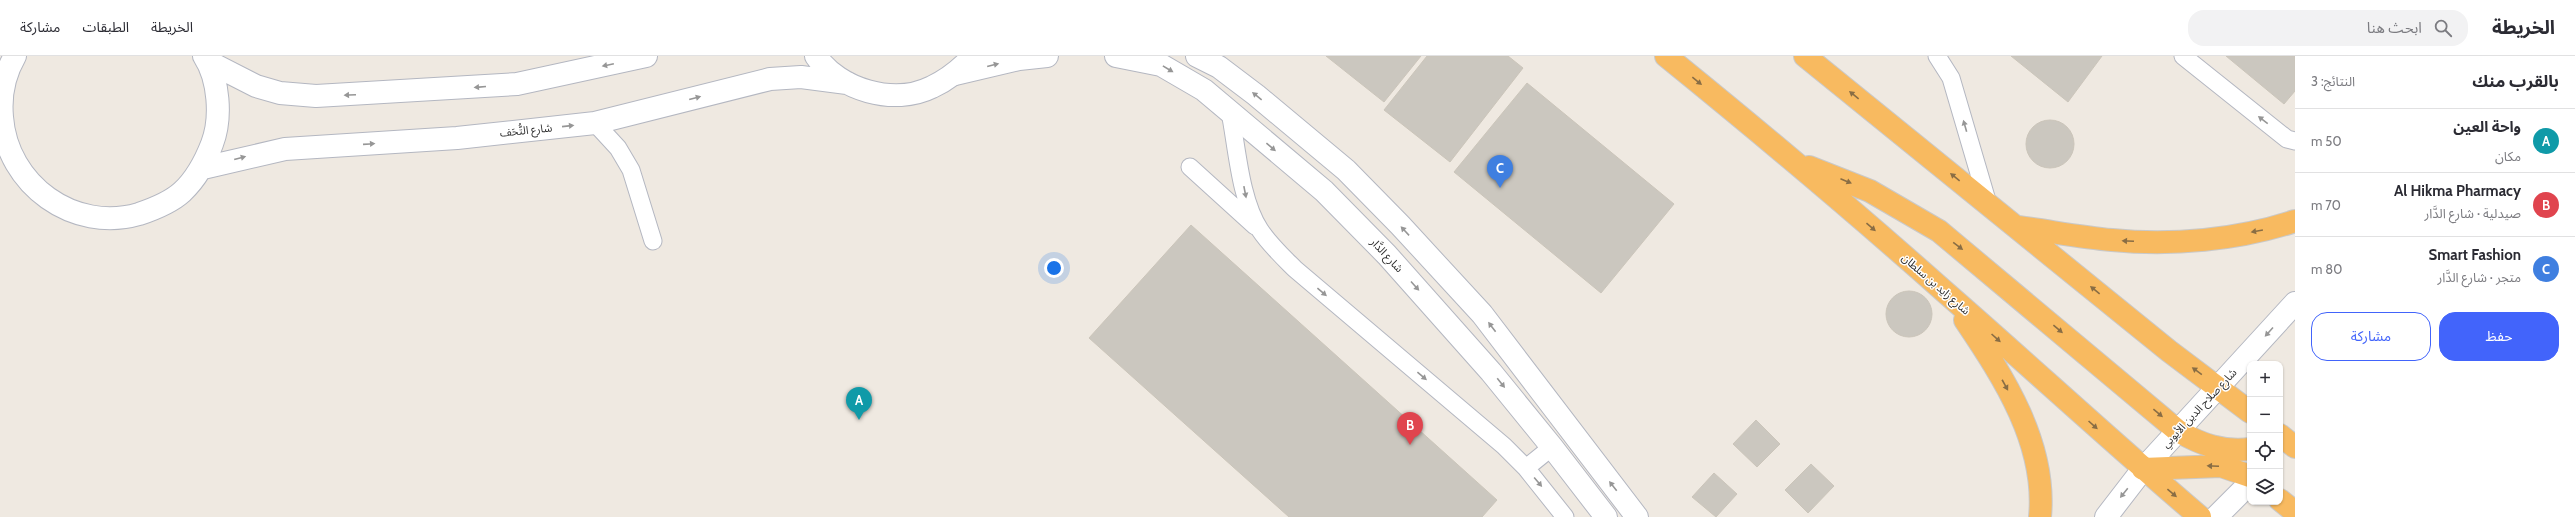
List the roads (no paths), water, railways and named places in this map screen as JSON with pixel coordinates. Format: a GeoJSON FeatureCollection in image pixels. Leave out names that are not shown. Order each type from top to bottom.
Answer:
{"type":"FeatureCollection","features":[{"type":"Feature","properties":{"kind":"highway","name":"شارع زايد بن سلطان"},"geometry":{"type":"LineString","coordinates":[[1666,56],[1797,162],[1947,293],[2143,469],[2200,517]]}},
{"type":"Feature","properties":{"kind":"highway"},"geometry":{"type":"LineString","coordinates":[[1805,56],[2170,351],[2247,410]]}},
{"type":"Feature","properties":{"kind":"highway"},"geometry":{"type":"LineString","coordinates":[[1797,162],[1870,191],[1939,231],[1970,255],[2178,431],[2200,444],[2219,449],[2247,448]]}},
{"type":"Feature","properties":{"kind":"highway"},"geometry":{"type":"LineString","coordinates":[[2018,227],[2112,240],[2161,242],[2210,239],[2280,226],[2295,221]]}},
{"type":"Feature","properties":{"kind":"highway"},"geometry":{"type":"LineString","coordinates":[[1947,293],[1990,358],[2023,419],[2039,472],[2040,517]]}},
{"type":"Feature","properties":{"kind":"highway"},"geometry":{"type":"LineString","coordinates":[[2143,469],[2221,466],[2247,475]]}},
{"type":"Feature","properties":{"kind":"highway"},"geometry":{"type":"LineString","coordinates":[[2283,502],[2295,512]]}},
{"type":"Feature","properties":{"kind":"street"},"geometry":{"type":"LineString","coordinates":[[205,58],[256,86],[280,93],[316,96],[517,84],[646,56]]}},
{"type":"Feature","properties":{"kind":"street"},"geometry":{"type":"LineString","coordinates":[[816,56],[820,63],[847,83],[874,93],[902,95],[930,88],[955,74],[973,56]]}},
{"type":"Feature","properties":{"kind":"street"},"geometry":{"type":"LineString","coordinates":[[955,74],[1019,59],[1047,56]]}},
{"type":"Feature","properties":{"kind":"street","name":"شارع الدَّار"},"geometry":{"type":"LineString","coordinates":[[1116,56],[1161,65],[1204,90],[1324,191],[1387,255],[1491,372],[1552,446],[1606,517]]}},
{"type":"Feature","properties":{"kind":"street"},"geometry":{"type":"LineString","coordinates":[[1197,56],[1219,67],[1256,95],[1346,170],[1400,225],[1482,314],[1637,517]]}},
{"type":"Feature","properties":{"kind":"street"},"geometry":{"type":"LineString","coordinates":[[0,170],[35,189],[61,208],[92,217],[124,218],[155,209],[182,192],[202,168],[216,134],[218,96],[205,58]]}},
{"type":"Feature","properties":{"kind":"street"},"geometry":{"type":"LineString","coordinates":[[8,64],[0,99],[3,132],[14,163],[35,189]]}},
{"type":"Feature","properties":{"kind":"street","name":"شارع التُّحَف"},"geometry":{"type":"LineString","coordinates":[[202,168],[284,149],[457,138],[595,123],[770,79],[801,78],[847,83]]}},
{"type":"Feature","properties":{"kind":"street","name":"شارع صلاح الدين الأيوبي"},"geometry":{"type":"LineString","coordinates":[[2106,517],[2143,469],[2295,302]]}},
{"type":"Feature","properties":{"kind":"street"},"geometry":{"type":"LineString","coordinates":[[2216,517],[2247,486]]}},
{"type":"Feature","properties":{"kind":"lane"},"geometry":{"type":"LineString","coordinates":[[1937,56],[1951,78],[1988,204]]}},
{"type":"Feature","properties":{"kind":"lane"},"geometry":{"type":"LineString","coordinates":[[2183,56],[2287,139],[2295,141]]}},
{"type":"Feature","properties":{"kind":"lane"},"geometry":{"type":"LineString","coordinates":[[1230,112],[1247,201],[1260,229]]}},
{"type":"Feature","properties":{"kind":"lane"},"geometry":{"type":"LineString","coordinates":[[595,123],[618,148],[632,170],[653,241]]}},
{"type":"Feature","properties":{"kind":"lane"},"geometry":{"type":"LineString","coordinates":[[1190,167],[1260,229],[1295,269],[1504,446],[1526,468],[1565,517]]}},
{"type":"Feature","properties":{"kind":"lane"},"geometry":{"type":"LineString","coordinates":[[1526,468],[1552,446]]}},
{"type":"Feature","properties":{"kind":"place","name":"Smart Fashion"},"geometry":{"type":"Point","coordinates":[1500,188]}},
{"type":"Feature","properties":{"kind":"place","name":"واحة العين"},"geometry":{"type":"Point","coordinates":[859,420]}},
{"type":"Feature","properties":{"kind":"place","name":"Al Hikma Pharmacy"},"geometry":{"type":"Point","coordinates":[1410,445]}}]}
